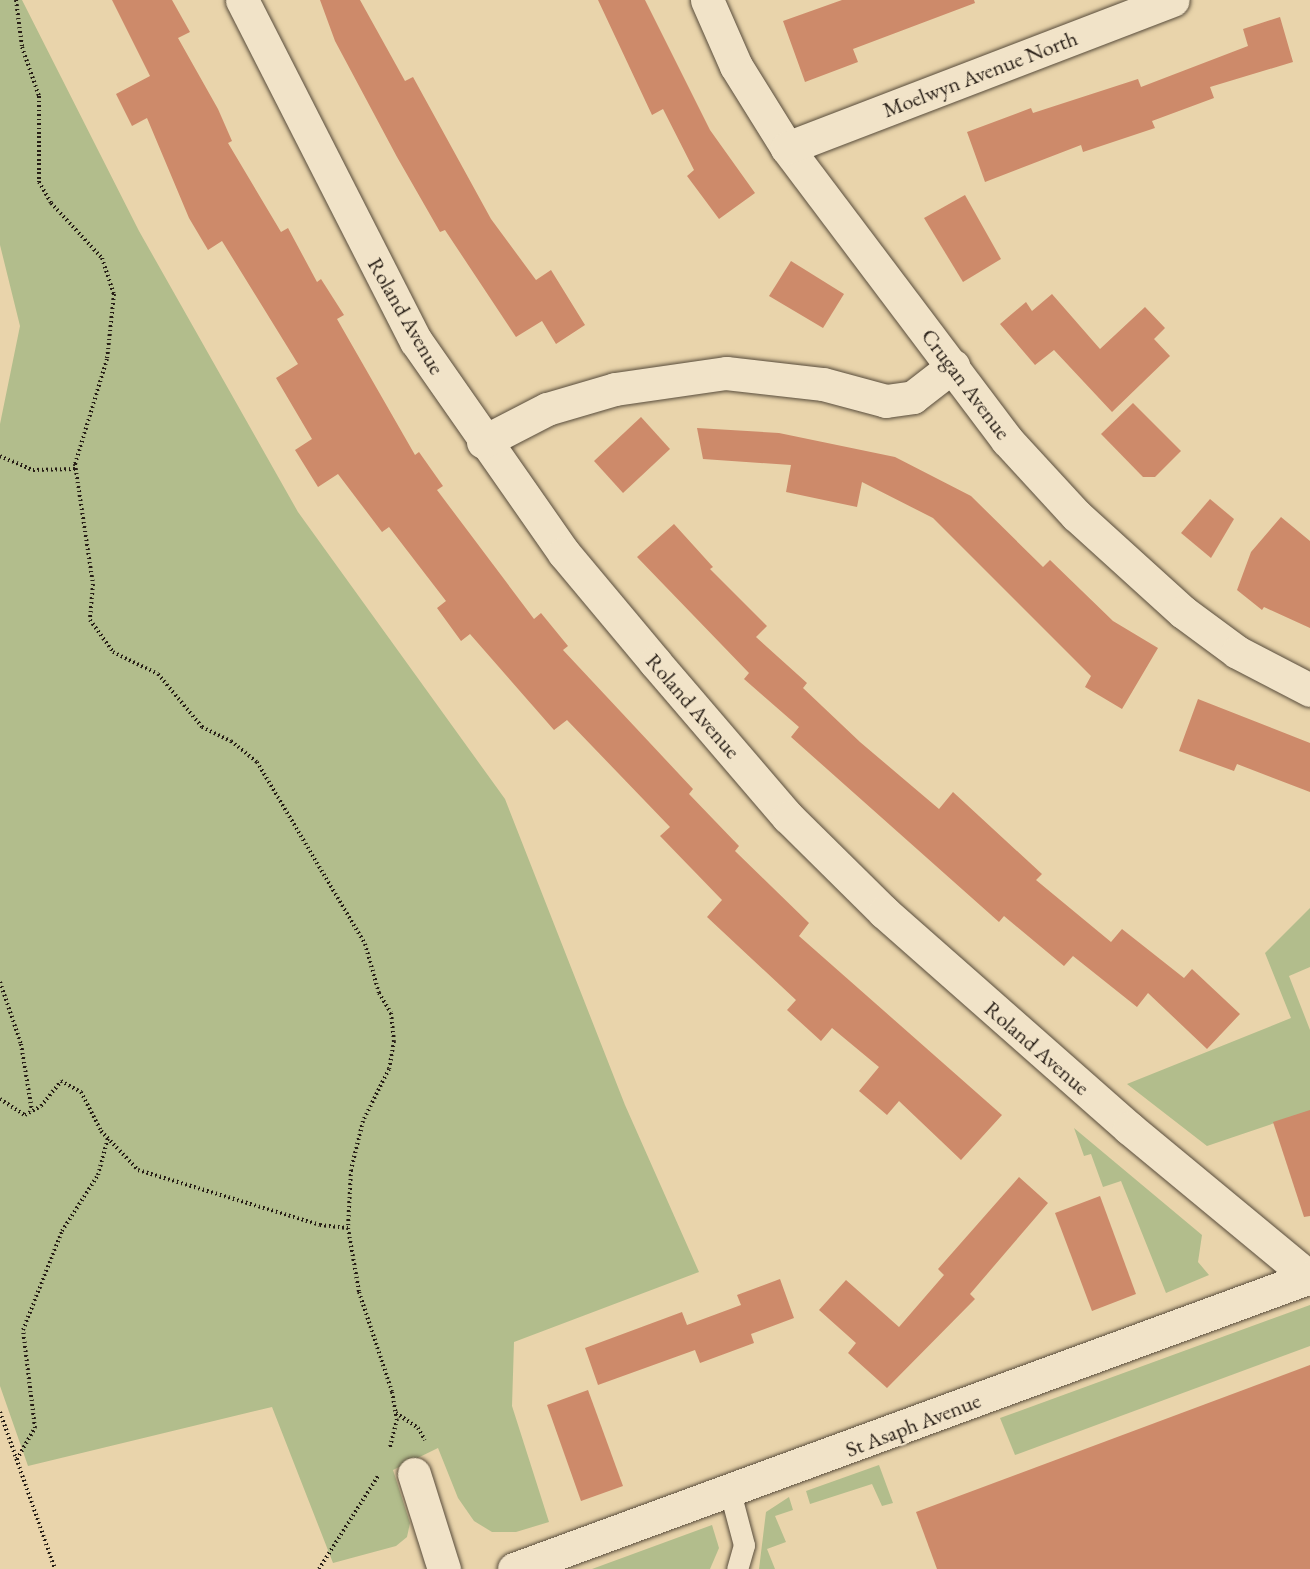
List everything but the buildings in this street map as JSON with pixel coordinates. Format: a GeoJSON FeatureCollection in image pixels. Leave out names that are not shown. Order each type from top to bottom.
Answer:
{"type":"FeatureCollection","features":[{"type":"Feature","properties":{"kind":"street","name":"Roland Avenue"},"geometry":{"type":"LineString","coordinates":[[242,0],[416,341],[483,442],[564,553],[788,817],[951,973],[1309,1277]]}},
{"type":"Feature","properties":{"kind":"street","name":"Crugan Avenue"},"geometry":{"type":"LineString","coordinates":[[707,0],[736,66],[787,148],[1007,440],[1076,515],[1192,618],[1237,652],[1310,690]]}},
{"type":"Feature","properties":{"kind":"street","name":"Moelwyn Avenue North"},"geometry":{"type":"LineString","coordinates":[[787,148],[1173,0]]}},
{"type":"Feature","properties":{"kind":"street"},"geometry":{"type":"LineString","coordinates":[[483,442],[547,409],[615,389],[726,373],[823,384],[886,401],[913,397],[953,366]]}},
{"type":"Feature","properties":{"kind":"street","name":"St Asaph Avenue"},"geometry":{"type":"LineString","coordinates":[[514,1569],[730,1492],[1309,1277]]}},
{"type":"Feature","properties":{"kind":"street"},"geometry":{"type":"LineString","coordinates":[[414,1474],[444,1569]]}},
{"type":"Feature","properties":{"kind":"lane"},"geometry":{"type":"LineString","coordinates":[[730,1492],[744,1545],[737,1569]]}},
{"type":"Feature","properties":{"kind":"path"},"geometry":{"type":"LineString","coordinates":[[16,0],[22,47],[39,96],[39,182],[51,203],[102,258],[114,294],[107,359],[75,469],[93,584],[90,620],[99,638],[126,661],[158,674],[202,727],[231,741],[256,762],[365,944],[379,993],[391,1013],[394,1041],[389,1069],[358,1141],[351,1170],[348,1228],[362,1303],[394,1402],[397,1419],[388,1453]]}},
{"type":"Feature","properties":{"kind":"path"},"geometry":{"type":"LineString","coordinates":[[0,456],[33,470],[75,469]]}},
{"type":"Feature","properties":{"kind":"path"},"geometry":{"type":"LineString","coordinates":[[0,982],[21,1044],[32,1111]]}},
{"type":"Feature","properties":{"kind":"path"},"geometry":{"type":"LineString","coordinates":[[0,1099],[25,1114],[32,1111],[61,1081],[81,1092],[108,1137],[138,1170],[320,1225],[348,1228]]}},
{"type":"Feature","properties":{"kind":"path"},"geometry":{"type":"LineString","coordinates":[[17,1459],[35,1428],[23,1330],[62,1231],[98,1175],[108,1137]]}},
{"type":"Feature","properties":{"kind":"path"},"geometry":{"type":"LineString","coordinates":[[0,1412],[55,1569]]}},
{"type":"Feature","properties":{"kind":"path"},"geometry":{"type":"LineString","coordinates":[[319,1569],[383,1464]]}},
{"type":"Feature","properties":{"kind":"green space"},"geometry":{"type":"Polygon","coordinates":[[[0,0],[22,0],[139,231],[298,512],[505,799],[625,1105],[699,1272],[514,1342],[512,1406],[549,1522],[516,1532],[492,1532],[474,1521],[458,1498],[438,1448],[393,1470],[410,1523],[407,1537],[396,1546],[333,1563],[272,1407],[28,1466],[0,1386],[0,424],[20,326],[0,245],[0,0]]]}},
{"type":"Feature","properties":{"kind":"green space"},"geometry":{"type":"Polygon","coordinates":[[[1310,908],[1310,967],[1289,976],[1310,1030],[1310,1111],[1207,1146],[1127,1084],[1291,1018],[1265,953],[1310,908]]]}},
{"type":"Feature","properties":{"kind":"green space"},"geometry":{"type":"Polygon","coordinates":[[[1074,1128],[1202,1235],[1198,1262],[1209,1275],[1166,1293],[1121,1181],[1103,1187],[1091,1154],[1084,1156],[1074,1128]]]}},
{"type":"Feature","properties":{"kind":"green space"},"geometry":{"type":"Polygon","coordinates":[[[1310,1305],[1310,1346],[1015,1455],[1000,1418],[1310,1305]]]}},
{"type":"Feature","properties":{"kind":"green space"},"geometry":{"type":"Polygon","coordinates":[[[879,1465],[893,1503],[882,1506],[872,1484],[810,1504],[806,1491],[879,1465]]]}},
{"type":"Feature","properties":{"kind":"green space"},"geometry":{"type":"Polygon","coordinates":[[[789,1497],[793,1510],[775,1516],[786,1542],[767,1549],[775,1569],[759,1569],[766,1512],[789,1497]]]}},
{"type":"Feature","properties":{"kind":"green space"},"geometry":{"type":"Polygon","coordinates":[[[712,1525],[719,1548],[710,1569],[592,1569],[712,1525]]]}}]}
